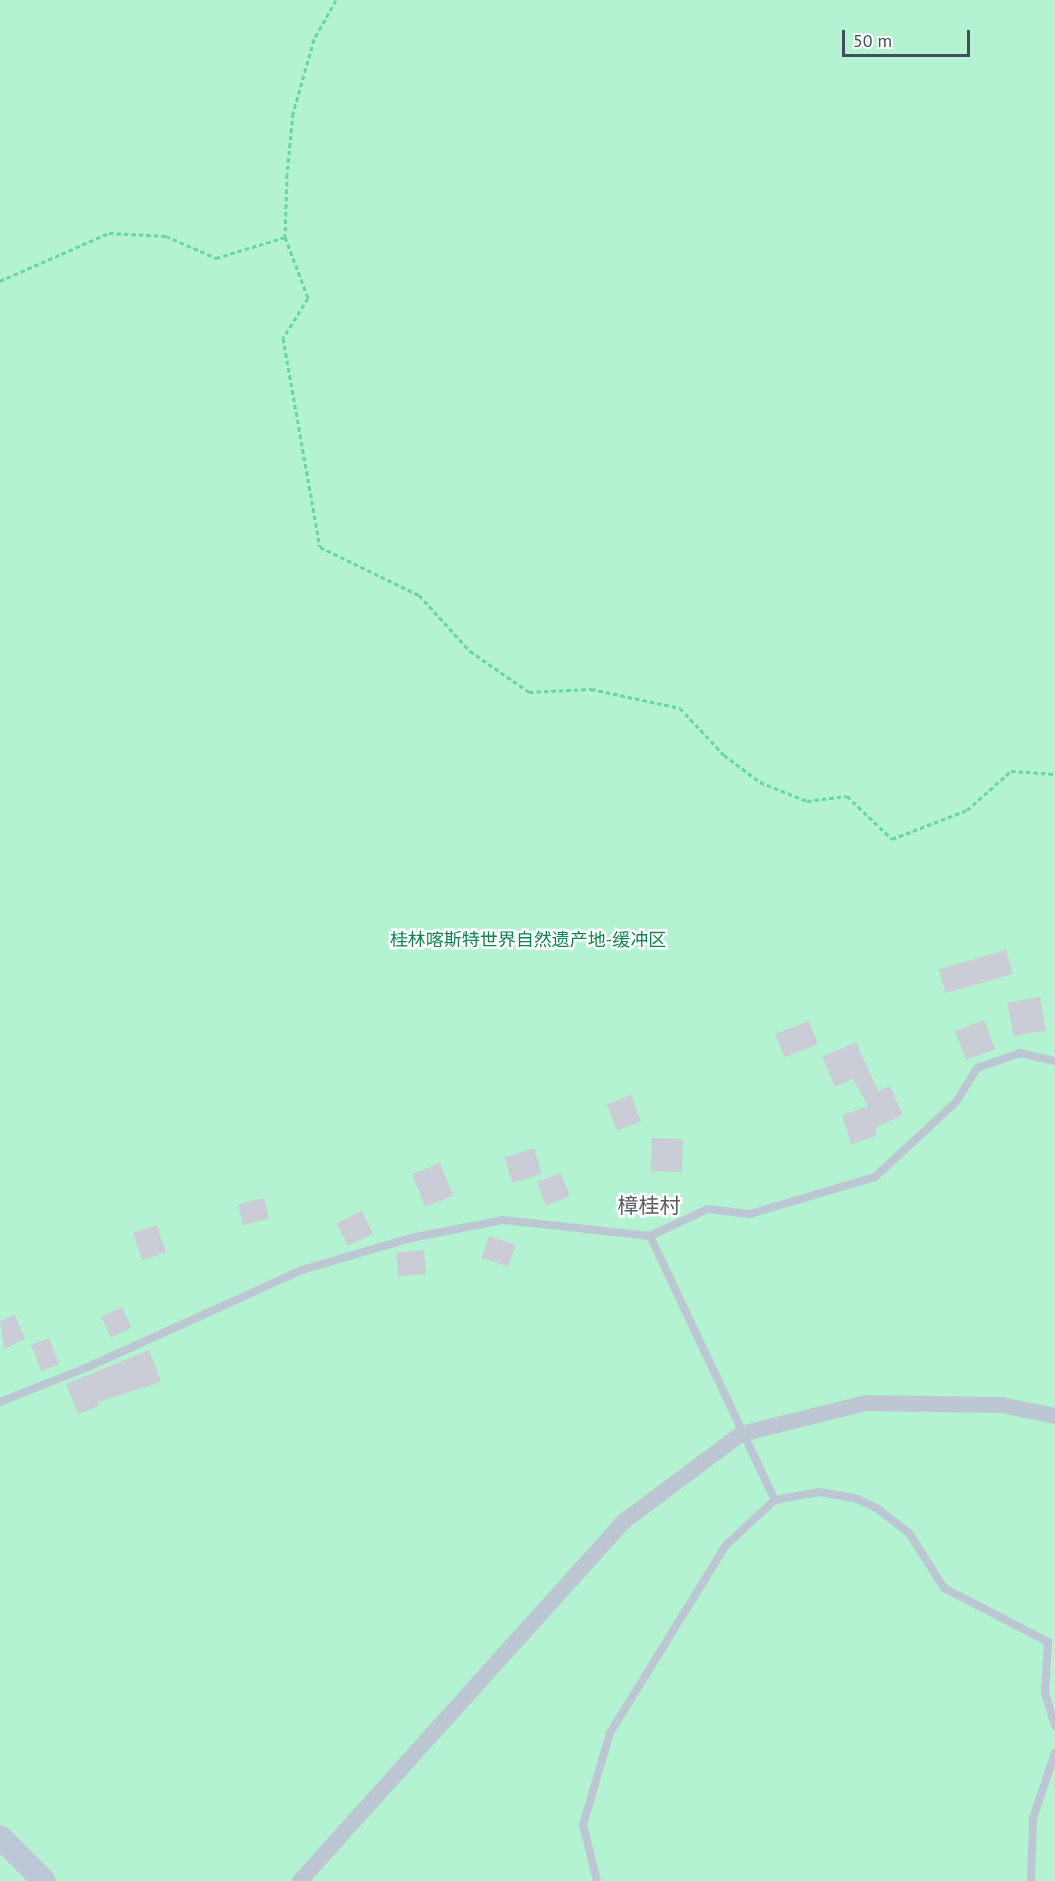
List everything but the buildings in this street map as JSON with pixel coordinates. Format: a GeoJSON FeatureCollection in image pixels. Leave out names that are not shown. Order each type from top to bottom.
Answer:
{"type":"FeatureCollection","features":[{"type":"Feature","properties":{"kind":"main road"},"geometry":{"type":"LineString","coordinates":[[0,1837],[44,1881]]}},
{"type":"Feature","properties":{"kind":"street"},"geometry":{"type":"LineString","coordinates":[[300,1881],[623,1522],[741,1434],[866,1403],[1002,1405],[1055,1416]]}},
{"type":"Feature","properties":{"kind":"lane"},"geometry":{"type":"LineString","coordinates":[[0,1402],[88,1368],[302,1270],[411,1238],[503,1220],[650,1236],[708,1209],[750,1214],[875,1177],[956,1102],[977,1068],[1020,1053],[1055,1061]]}},
{"type":"Feature","properties":{"kind":"lane"},"geometry":{"type":"LineString","coordinates":[[650,1236],[741,1434],[775,1500]]}},
{"type":"Feature","properties":{"kind":"lane"},"geometry":{"type":"LineString","coordinates":[[597,1881],[583,1825],[610,1733],[726,1545],[775,1500],[819,1492],[857,1499],[878,1509],[909,1533],[944,1588],[1048,1642],[1045,1694],[1055,1725]]}},
{"type":"Feature","properties":{"kind":"lane"},"geometry":{"type":"LineString","coordinates":[[1031,1881],[1033,1818],[1055,1753]]}},
{"type":"Feature","properties":{"kind":"path"},"geometry":{"type":"LineString","coordinates":[[336,0],[314,39],[293,113],[285,237],[308,298],[283,339],[320,547],[419,595],[470,651],[529,692],[591,689],[680,708],[724,755],[760,782],[807,801],[847,796],[892,839],[967,810],[1011,771],[1055,774]]}},
{"type":"Feature","properties":{"kind":"path"},"geometry":{"type":"LineString","coordinates":[[0,281],[109,233],[166,236],[216,258],[285,237]]}},
{"type":"Feature","properties":{"kind":"green space","name":"桂林喀斯特世界自然遗产地-缓冲区"},"geometry":{"type":"Polygon","coordinates":[[[0,0],[1055,0],[1055,1881],[0,1881],[0,0]]]}},
{"type":"Feature","properties":{"kind":"district","name":"樟桂村"},"geometry":{"type":"Point","coordinates":[649,1206]}}]}
